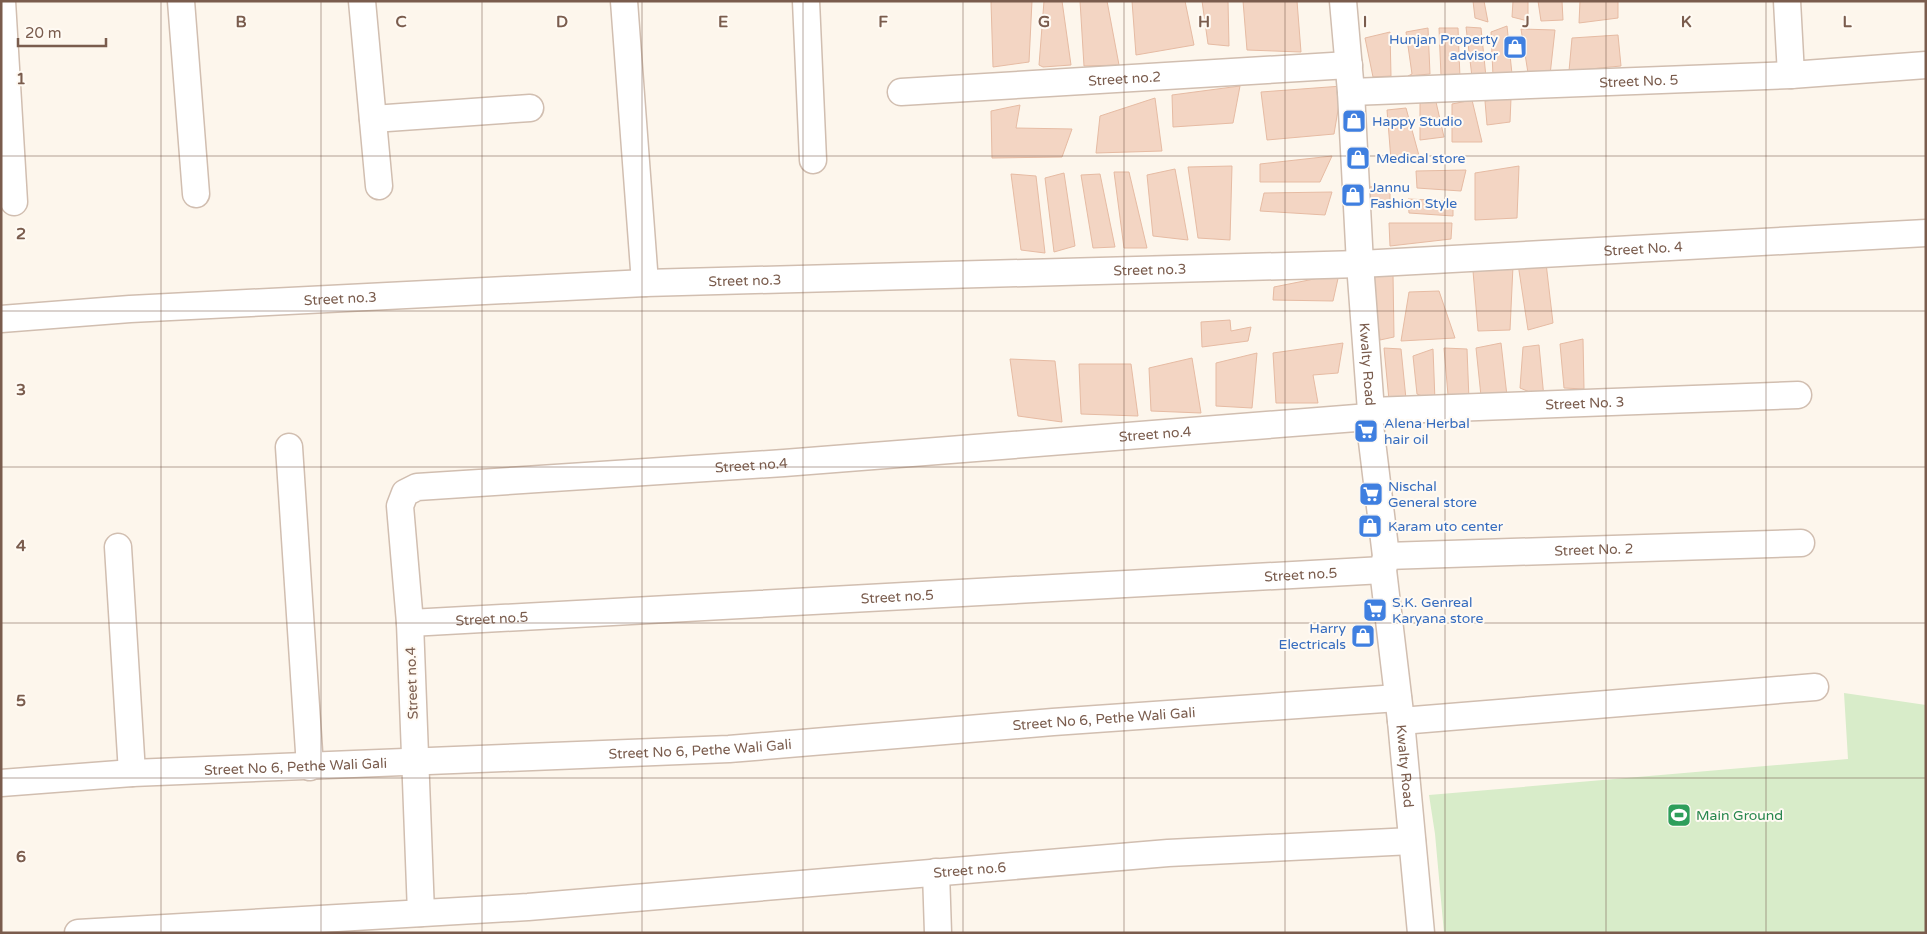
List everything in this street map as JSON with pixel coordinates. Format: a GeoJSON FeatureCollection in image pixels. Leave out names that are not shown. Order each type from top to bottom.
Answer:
{"type":"FeatureCollection","features":[{"type":"Feature","properties":{"kind":"street"},"geometry":{"type":"LineString","coordinates":[[2,1],[14,202]]}},
{"type":"Feature","properties":{"kind":"street"},"geometry":{"type":"LineString","coordinates":[[182,1],[196,194]]}},
{"type":"Feature","properties":{"kind":"street"},"geometry":{"type":"LineString","coordinates":[[362,1],[378,186]]}},
{"type":"Feature","properties":{"kind":"street"},"geometry":{"type":"LineString","coordinates":[[624,1],[645,283]]}},
{"type":"Feature","properties":{"kind":"street"},"geometry":{"type":"LineString","coordinates":[[806,1],[813,160]]}},
{"type":"Feature","properties":{"kind":"street","name":"Kwalty Road"},"geometry":{"type":"LineString","coordinates":[[1344,1],[1370,414],[1421,933]]}},
{"type":"Feature","properties":{"kind":"street"},"geometry":{"type":"LineString","coordinates":[[1786,1],[1791,75]]}},
{"type":"Feature","properties":{"kind":"street","name":"Street no.2"},"geometry":{"type":"LineString","coordinates":[[901,92],[1349,65]]}},
{"type":"Feature","properties":{"kind":"street","name":"Street No. 5"},"geometry":{"type":"LineString","coordinates":[[1351,92],[1791,75],[1926,65]]}},
{"type":"Feature","properties":{"kind":"street"},"geometry":{"type":"LineString","coordinates":[[373,119],[530,108]]}},
{"type":"Feature","properties":{"kind":"street","name":"Street No. 4"},"geometry":{"type":"LineString","coordinates":[[1360,264],[1926,233]]}},
{"type":"Feature","properties":{"kind":"street","name":"Street no.3"},"geometry":{"type":"LineString","coordinates":[[1,319],[130,309],[645,283],[1360,264]]}},
{"type":"Feature","properties":{"kind":"street","name":"Street No. 3"},"geometry":{"type":"LineString","coordinates":[[1370,414],[1798,395]]}},
{"type":"Feature","properties":{"kind":"street","name":"Street no.4"},"geometry":{"type":"LineString","coordinates":[[421,914],[410,623],[400,506],[405,493],[417,487],[784,463],[1370,414]]}},
{"type":"Feature","properties":{"kind":"street"},"geometry":{"type":"LineString","coordinates":[[289,447],[310,767]]}},
{"type":"Feature","properties":{"kind":"street","name":"Street No. 2"},"geometry":{"type":"LineString","coordinates":[[1385,563],[1801,543]]}},
{"type":"Feature","properties":{"kind":"street"},"geometry":{"type":"LineString","coordinates":[[118,547],[132,773]]}},
{"type":"Feature","properties":{"kind":"street","name":"Street no.5"},"geometry":{"type":"LineString","coordinates":[[410,623],[1385,563]]}},
{"type":"Feature","properties":{"kind":"street","name":"Street No 6, Pethe Wali Gali"},"geometry":{"type":"LineString","coordinates":[[1,782],[132,773],[729,749],[1053,722],[1400,709],[1815,687]]}},
{"type":"Feature","properties":{"kind":"street","name":"Street no.6"},"geometry":{"type":"LineString","coordinates":[[78,933],[528,908],[1168,853],[1412,841]]}},
{"type":"Feature","properties":{"kind":"street"},"geometry":{"type":"LineString","coordinates":[[936,872],[938,933]]}},
{"type":"Feature","properties":{"kind":"green space","name":"Main Ground"},"geometry":{"type":"Polygon","coordinates":[[[1844,693],[1926,705],[1926,933],[1444,933],[1435,834],[1429,795],[1848,759],[1844,693]]]}},
{"type":"Feature","properties":{"kind":"building"},"geometry":{"type":"Polygon","coordinates":[[[1032,1],[1029,62],[993,67],[991,2],[1032,1]]]}},
{"type":"Feature","properties":{"kind":"building"},"geometry":{"type":"Polygon","coordinates":[[[1044,1],[1062,1],[1071,65],[1043,67],[1039,65],[1044,1]]]}},
{"type":"Feature","properties":{"kind":"building"},"geometry":{"type":"Polygon","coordinates":[[[1080,1],[1107,1],[1119,65],[1084,66],[1080,1]]]}},
{"type":"Feature","properties":{"kind":"building"},"geometry":{"type":"Polygon","coordinates":[[[1132,1],[1185,1],[1194,45],[1136,55],[1132,1]]]}},
{"type":"Feature","properties":{"kind":"building"},"geometry":{"type":"Polygon","coordinates":[[[1202,1],[1228,1],[1229,46],[1208,44],[1202,1]]]}},
{"type":"Feature","properties":{"kind":"building"},"geometry":{"type":"Polygon","coordinates":[[[1243,1],[1297,1],[1301,52],[1247,50],[1243,1]]]}},
{"type":"Feature","properties":{"kind":"building"},"geometry":{"type":"Polygon","coordinates":[[[1473,1],[1484,1],[1488,22],[1475,18],[1473,1]]]}},
{"type":"Feature","properties":{"kind":"building"},"geometry":{"type":"Polygon","coordinates":[[[1513,1],[1528,1],[1528,21],[1512,17],[1513,1]]]}},
{"type":"Feature","properties":{"kind":"building"},"geometry":{"type":"Polygon","coordinates":[[[1538,1],[1562,1],[1563,20],[1541,21],[1538,1]]]}},
{"type":"Feature","properties":{"kind":"building"},"geometry":{"type":"Polygon","coordinates":[[[1580,1],[1618,1],[1618,18],[1579,23],[1580,1]]]}},
{"type":"Feature","properties":{"kind":"building"},"geometry":{"type":"Polygon","coordinates":[[[1507,26],[1512,74],[1493,76],[1491,32],[1507,26]]]}},
{"type":"Feature","properties":{"kind":"building"},"geometry":{"type":"Polygon","coordinates":[[[1466,27],[1481,28],[1486,77],[1472,77],[1466,27]]]}},
{"type":"Feature","properties":{"kind":"building"},"geometry":{"type":"Polygon","coordinates":[[[1428,28],[1430,74],[1408,76],[1412,74],[1406,32],[1428,28]]]}},
{"type":"Feature","properties":{"kind":"building"},"geometry":{"type":"Polygon","coordinates":[[[1439,28],[1458,28],[1460,78],[1441,76],[1439,28]]]}},
{"type":"Feature","properties":{"kind":"building"},"geometry":{"type":"Polygon","coordinates":[[[1521,29],[1555,30],[1550,75],[1528,73],[1521,29]]]}},
{"type":"Feature","properties":{"kind":"building"},"geometry":{"type":"Polygon","coordinates":[[[1390,32],[1391,76],[1373,77],[1365,38],[1390,32]]]}},
{"type":"Feature","properties":{"kind":"building"},"geometry":{"type":"Polygon","coordinates":[[[1618,35],[1621,66],[1569,71],[1572,38],[1618,35]]]}},
{"type":"Feature","properties":{"kind":"building"},"geometry":{"type":"Polygon","coordinates":[[[1240,86],[1233,123],[1173,127],[1172,95],[1240,86]]]}},
{"type":"Feature","properties":{"kind":"building"},"geometry":{"type":"Polygon","coordinates":[[[1342,86],[1334,134],[1267,140],[1261,92],[1342,86]]]}},
{"type":"Feature","properties":{"kind":"building"},"geometry":{"type":"Polygon","coordinates":[[[1155,98],[1162,151],[1096,153],[1100,116],[1155,98]]]}},
{"type":"Feature","properties":{"kind":"building"},"geometry":{"type":"Polygon","coordinates":[[[1511,98],[1510,122],[1487,125],[1485,101],[1511,98]]]}},
{"type":"Feature","properties":{"kind":"building"},"geometry":{"type":"Polygon","coordinates":[[[1472,100],[1482,142],[1452,142],[1452,104],[1472,100]]]}},
{"type":"Feature","properties":{"kind":"building"},"geometry":{"type":"Polygon","coordinates":[[[1420,102],[1436,102],[1444,137],[1420,140],[1420,102]]]}},
{"type":"Feature","properties":{"kind":"building"},"geometry":{"type":"Polygon","coordinates":[[[1020,105],[1016,128],[1072,129],[1062,157],[992,158],[991,111],[1020,105]]]}},
{"type":"Feature","properties":{"kind":"building"},"geometry":{"type":"Polygon","coordinates":[[[1406,108],[1421,163],[1391,160],[1387,110],[1406,108]]]}},
{"type":"Feature","properties":{"kind":"building"},"geometry":{"type":"Polygon","coordinates":[[[1332,156],[1320,182],[1260,182],[1260,164],[1332,156]]]}},
{"type":"Feature","properties":{"kind":"building"},"geometry":{"type":"Polygon","coordinates":[[[1232,166],[1230,240],[1198,238],[1188,167],[1232,166]]]}},
{"type":"Feature","properties":{"kind":"building"},"geometry":{"type":"Polygon","coordinates":[[[1519,166],[1517,218],[1475,220],[1475,173],[1519,166]]]}},
{"type":"Feature","properties":{"kind":"building"},"geometry":{"type":"Polygon","coordinates":[[[1175,169],[1188,240],[1153,236],[1147,175],[1175,169]]]}},
{"type":"Feature","properties":{"kind":"building"},"geometry":{"type":"Polygon","coordinates":[[[1466,170],[1461,191],[1417,188],[1416,171],[1466,170]]]}},
{"type":"Feature","properties":{"kind":"building"},"geometry":{"type":"Polygon","coordinates":[[[1114,172],[1129,172],[1147,248],[1124,248],[1114,172]]]}},
{"type":"Feature","properties":{"kind":"building"},"geometry":{"type":"Polygon","coordinates":[[[1064,173],[1075,246],[1054,252],[1045,178],[1064,173]]]}},
{"type":"Feature","properties":{"kind":"building"},"geometry":{"type":"Polygon","coordinates":[[[1011,174],[1036,176],[1045,253],[1021,250],[1011,174]]]}},
{"type":"Feature","properties":{"kind":"building"},"geometry":{"type":"Polygon","coordinates":[[[1100,174],[1115,247],[1093,248],[1081,175],[1100,174]]]}},
{"type":"Feature","properties":{"kind":"building"},"geometry":{"type":"Polygon","coordinates":[[[1390,186],[1390,201],[1368,200],[1367,187],[1390,186]]]}},
{"type":"Feature","properties":{"kind":"building"},"geometry":{"type":"Polygon","coordinates":[[[1332,192],[1325,215],[1260,211],[1264,193],[1332,192]]]}},
{"type":"Feature","properties":{"kind":"building"},"geometry":{"type":"Polygon","coordinates":[[[1408,199],[1453,201],[1453,216],[1409,213],[1408,199]]]}},
{"type":"Feature","properties":{"kind":"building"},"geometry":{"type":"Polygon","coordinates":[[[1389,223],[1452,223],[1451,239],[1390,246],[1389,223]]]}},
{"type":"Feature","properties":{"kind":"building"},"geometry":{"type":"Polygon","coordinates":[[[1546,263],[1553,323],[1528,330],[1518,264],[1546,263]]]}},
{"type":"Feature","properties":{"kind":"building"},"geometry":{"type":"Polygon","coordinates":[[[1513,266],[1510,330],[1478,331],[1473,271],[1513,266]]]}},
{"type":"Feature","properties":{"kind":"building"},"geometry":{"type":"Polygon","coordinates":[[[1339,274],[1333,301],[1273,300],[1274,287],[1339,274]]]}},
{"type":"Feature","properties":{"kind":"building"},"geometry":{"type":"Polygon","coordinates":[[[1393,274],[1394,337],[1380,340],[1371,275],[1393,274]]]}},
{"type":"Feature","properties":{"kind":"building"},"geometry":{"type":"Polygon","coordinates":[[[1439,291],[1455,338],[1401,341],[1409,292],[1439,291]]]}},
{"type":"Feature","properties":{"kind":"building"},"geometry":{"type":"Polygon","coordinates":[[[1230,320],[1231,331],[1251,327],[1248,341],[1202,347],[1201,322],[1230,320]]]}},
{"type":"Feature","properties":{"kind":"building"},"geometry":{"type":"Polygon","coordinates":[[[1583,339],[1584,389],[1564,388],[1560,344],[1583,339]]]}},
{"type":"Feature","properties":{"kind":"building"},"geometry":{"type":"Polygon","coordinates":[[[1343,343],[1338,373],[1313,375],[1318,403],[1276,403],[1273,353],[1343,343]]]}},
{"type":"Feature","properties":{"kind":"building"},"geometry":{"type":"Polygon","coordinates":[[[1501,343],[1507,396],[1481,396],[1476,348],[1501,343]]]}},
{"type":"Feature","properties":{"kind":"building"},"geometry":{"type":"Polygon","coordinates":[[[1539,345],[1544,398],[1520,388],[1523,347],[1539,345]]]}},
{"type":"Feature","properties":{"kind":"building"},"geometry":{"type":"Polygon","coordinates":[[[1384,348],[1401,349],[1406,399],[1389,400],[1384,348]]]}},
{"type":"Feature","properties":{"kind":"building"},"geometry":{"type":"Polygon","coordinates":[[[1444,348],[1467,349],[1469,400],[1448,395],[1444,348]]]}},
{"type":"Feature","properties":{"kind":"building"},"geometry":{"type":"Polygon","coordinates":[[[1433,349],[1435,401],[1417,394],[1413,356],[1433,349]]]}},
{"type":"Feature","properties":{"kind":"building"},"geometry":{"type":"Polygon","coordinates":[[[1257,353],[1252,408],[1216,406],[1216,363],[1257,353]]]}},
{"type":"Feature","properties":{"kind":"building"},"geometry":{"type":"Polygon","coordinates":[[[1192,358],[1201,413],[1151,411],[1149,368],[1192,358]]]}},
{"type":"Feature","properties":{"kind":"building"},"geometry":{"type":"Polygon","coordinates":[[[1010,359],[1055,361],[1062,422],[1018,416],[1010,359]]]}},
{"type":"Feature","properties":{"kind":"building"},"geometry":{"type":"Polygon","coordinates":[[[1079,364],[1131,364],[1138,416],[1081,414],[1079,364]]]}},
{"type":"Feature","properties":{"kind":"place","name":"Hunjan Property advisor"},"geometry":{"type":"Point","coordinates":[1515,47]}},
{"type":"Feature","properties":{"kind":"place","name":"Happy Studio"},"geometry":{"type":"Point","coordinates":[1354,121]}},
{"type":"Feature","properties":{"kind":"place","name":"Medical store"},"geometry":{"type":"Point","coordinates":[1358,158]}},
{"type":"Feature","properties":{"kind":"place","name":"Jannu Fashion Style"},"geometry":{"type":"Point","coordinates":[1353,195]}},
{"type":"Feature","properties":{"kind":"place","name":"Alena Herbal hair oil"},"geometry":{"type":"Point","coordinates":[1366,431]}},
{"type":"Feature","properties":{"kind":"place","name":"Nischal General store"},"geometry":{"type":"Point","coordinates":[1371,494]}},
{"type":"Feature","properties":{"kind":"place","name":"Karam uto center"},"geometry":{"type":"Point","coordinates":[1370,526]}},
{"type":"Feature","properties":{"kind":"place","name":"S.K. Genreal Karyana store"},"geometry":{"type":"Point","coordinates":[1375,610]}},
{"type":"Feature","properties":{"kind":"place","name":"Harry Electricals"},"geometry":{"type":"Point","coordinates":[1363,636]}},
{"type":"Feature","properties":{"kind":"place","name":"Main Ground"},"geometry":{"type":"Point","coordinates":[1679,815]}}]}
